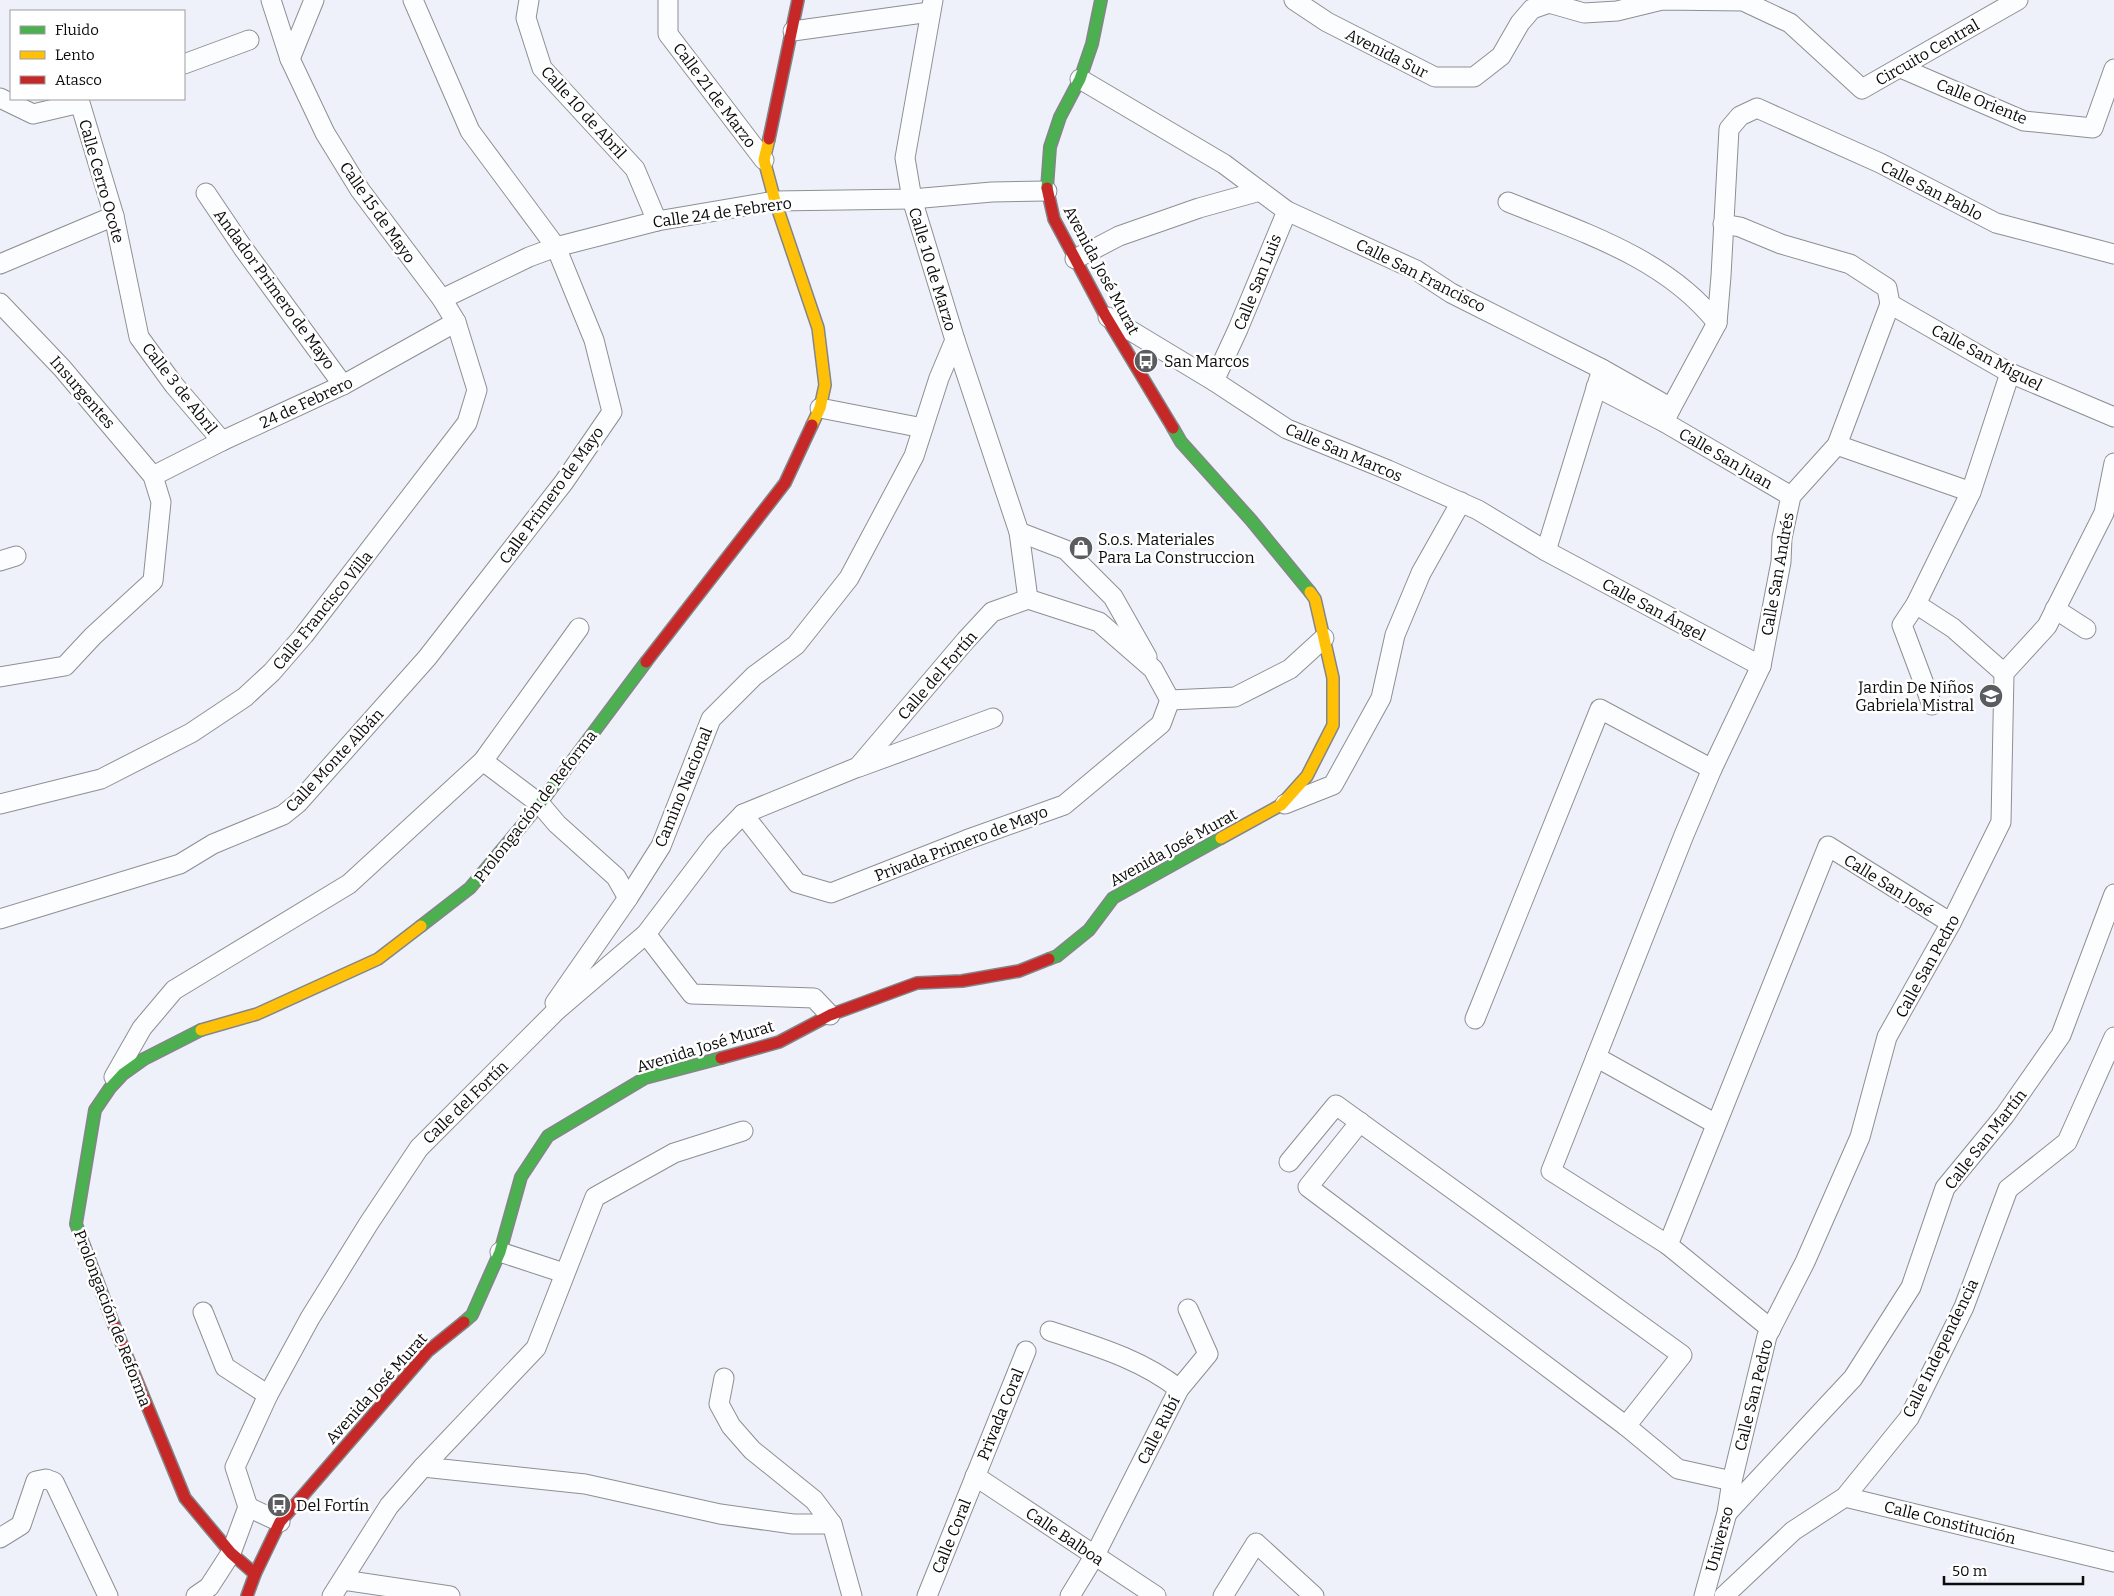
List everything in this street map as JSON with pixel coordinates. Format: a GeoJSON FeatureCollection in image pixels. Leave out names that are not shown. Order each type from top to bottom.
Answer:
{"type":"FeatureCollection","features":[{"type":"Feature","properties":{"kind":"street","name":"Calle 15 de Mayo"},"geometry":{"type":"LineString","coordinates":[[270,0],[290,59],[325,133],[360,190],[442,299],[456,322],[477,390],[468,423]]}},
{"type":"Feature","properties":{"kind":"street"},"geometry":{"type":"LineString","coordinates":[[290,59],[314,0]]}},
{"type":"Feature","properties":{"kind":"street","name":"Calle Primero de Mayo"},"geometry":{"type":"LineString","coordinates":[[413,0],[470,131],[556,247],[594,340],[612,412],[564,482],[427,658]]}},
{"type":"Feature","properties":{"kind":"street","name":"Calle 10 de Abril"},"geometry":{"type":"LineString","coordinates":[[529,0],[526,18],[542,68],[634,169],[657,220]]}},
{"type":"Feature","properties":{"kind":"street","name":"Calle 21 de Marzo"},"geometry":{"type":"LineString","coordinates":[[668,0],[668,34],[764,160]]}},
{"type":"Feature","properties":{"kind":"street","name":"Prolongación de Reforma"},"geometry":{"type":"LineString","coordinates":[[255,1574],[231,1553],[185,1498],[121,1342],[76,1224],[94,1110],[110,1088],[124,1074],[144,1059],[198,1032],[257,1014],[378,959],[470,888],[540,804],[684,610],[785,483],[820,408],[825,385],[818,328],[775,201],[764,160],[793,31],[798,0]]}},
{"type":"Feature","properties":{"kind":"street","name":"Avenida José Murat"},"geometry":{"type":"LineString","coordinates":[[247,1596],[255,1574],[280,1522],[428,1351],[472,1315],[500,1252],[521,1177],[548,1136],[645,1078],[779,1042],[830,1015],[917,984],[962,981],[1019,971],[1057,956],[1089,930],[1113,898],[1281,806],[1307,776],[1333,725],[1333,678],[1315,599],[1251,520],[1182,442],[1105,315],[1054,219],[1047,192],[1050,147],[1060,117],[1080,79],[1092,44],[1101,0]]}},
{"type":"Feature","properties":{"kind":"street","name":"Avenida Sur"},"geometry":{"type":"LineString","coordinates":[[1294,0],[1327,22],[1435,77],[1474,77],[1501,56],[1520,23],[1532,9],[1550,2],[1584,13],[1617,11],[1662,0],[1743,1],[1790,23],[1862,89]]}},
{"type":"Feature","properties":{"kind":"street","name":"Circuito Central"},"geometry":{"type":"LineString","coordinates":[[1862,89],[2018,0]]}},
{"type":"Feature","properties":{"kind":"street"},"geometry":{"type":"LineString","coordinates":[[793,31],[932,6]]}},
{"type":"Feature","properties":{"kind":"street","name":"Calle 10 de Marzo"},"geometry":{"type":"LineString","coordinates":[[932,6],[904,158],[912,199],[955,340],[1019,532],[1028,599]]}},
{"type":"Feature","properties":{"kind":"street"},"geometry":{"type":"LineString","coordinates":[[185,64],[249,40]]}},
{"type":"Feature","properties":{"kind":"street","name":"Calle Oriente"},"geometry":{"type":"LineString","coordinates":[[1901,68],[2024,121],[2093,128],[2114,69]]}},
{"type":"Feature","properties":{"kind":"street","name":"Calle San Francisco"},"geometry":{"type":"LineString","coordinates":[[1080,79],[1224,164],[1287,210],[1416,270],[1451,293],[1602,368]]}},
{"type":"Feature","properties":{"kind":"street","name":"Calle Cerro Ocote"},"geometry":{"type":"LineString","coordinates":[[0,98],[34,114],[85,101],[134,306]]}},
{"type":"Feature","properties":{"kind":"street","name":"Calle San Pablo"},"geometry":{"type":"LineString","coordinates":[[1723,224],[1729,129],[1740,116],[1757,108],[1880,163],[1996,223],[2114,254]]}},
{"type":"Feature","properties":{"kind":"street"},"geometry":{"type":"LineString","coordinates":[[1075,259],[1119,236],[1199,208],[1260,191]]}},
{"type":"Feature","properties":{"kind":"street","name":"Calle 24 de Febrero"},"geometry":{"type":"LineString","coordinates":[[442,299],[529,257],[556,247],[657,220],[775,201],[912,199],[992,192],[1047,192]]}},
{"type":"Feature","properties":{"kind":"street","name":"Andador Primero de Mayo"},"geometry":{"type":"LineString","coordinates":[[206,193],[243,248],[343,385]]}},
{"type":"Feature","properties":{"kind":"street"},"geometry":{"type":"LineString","coordinates":[[1508,202],[1610,245],[1653,266],[1703,306],[1716,323]]}},
{"type":"Feature","properties":{"kind":"street","name":"Calle San Luis"},"geometry":{"type":"LineString","coordinates":[[1214,381],[1238,329],[1287,210]]}},
{"type":"Feature","properties":{"kind":"street"},"geometry":{"type":"LineString","coordinates":[[0,264],[114,216]]}},
{"type":"Feature","properties":{"kind":"street"},"geometry":{"type":"LineString","coordinates":[[1596,387],[1668,415],[1716,323],[1723,224],[1740,227],[1781,244],[1850,264],[1887,288],[1890,304]]}},
{"type":"Feature","properties":{"kind":"street","name":"Insurgentes"},"geometry":{"type":"LineString","coordinates":[[0,303],[62,368],[155,482]]}},
{"type":"Feature","properties":{"kind":"street","name":"Calle San Miguel"},"geometry":{"type":"LineString","coordinates":[[1890,304],[2010,373],[2114,417]]}},
{"type":"Feature","properties":{"kind":"street","name":"Calle San Andrés"},"geometry":{"type":"LineString","coordinates":[[1668,1245],[1551,1171],[1712,769],[1761,666],[1781,562],[1782,538],[1791,496],[1837,445],[1890,304]]}},
{"type":"Feature","properties":{"kind":"street","name":"Calle 3 de Abril"},"geometry":{"type":"LineString","coordinates":[[134,306],[139,337],[174,385],[222,441]]}},
{"type":"Feature","properties":{"kind":"street","name":"Calle San Marcos"},"geometry":{"type":"LineString","coordinates":[[1105,315],[1214,381],[1287,429],[1388,470],[1478,510],[1546,551]]}},
{"type":"Feature","properties":{"kind":"street","name":"24 de Febrero"},"geometry":{"type":"LineString","coordinates":[[155,482],[222,441],[343,385],[456,322]]}},
{"type":"Feature","properties":{"kind":"street","name":"Camino Nacional"},"geometry":{"type":"LineString","coordinates":[[531,1037],[628,898],[661,846],[711,719],[754,676],[796,645],[849,578],[914,456],[939,378],[955,340]]}},
{"type":"Feature","properties":{"kind":"street"},"geometry":{"type":"LineString","coordinates":[[1546,551],[1602,368]]}},
{"type":"Feature","properties":{"kind":"street","name":"Calle San Juan"},"geometry":{"type":"LineString","coordinates":[[1602,368],[1668,415],[1791,496]]}},
{"type":"Feature","properties":{"kind":"street"},"geometry":{"type":"LineString","coordinates":[[1932,705],[1902,625],[1916,604],[1971,492],[2010,373]]}},
{"type":"Feature","properties":{"kind":"street"},"geometry":{"type":"LineString","coordinates":[[820,408],[923,428]]}},
{"type":"Feature","properties":{"kind":"street","name":"Calle Francisco Villa"},"geometry":{"type":"LineString","coordinates":[[0,804],[101,779],[175,739],[191,733],[245,697],[272,672],[304,635],[468,423]]}},
{"type":"Feature","properties":{"kind":"street"},"geometry":{"type":"LineString","coordinates":[[1837,445],[1971,492]]}},
{"type":"Feature","properties":{"kind":"street"},"geometry":{"type":"LineString","coordinates":[[1916,604],[1953,628],[2004,673],[2046,626],[2055,609],[2104,513],[2114,463]]}},
{"type":"Feature","properties":{"kind":"street"},"geometry":{"type":"LineString","coordinates":[[0,678],[65,666],[93,636],[153,581],[161,502],[155,482]]}},
{"type":"Feature","properties":{"kind":"street"},"geometry":{"type":"LineString","coordinates":[[1281,806],[1333,785],[1381,698],[1395,635],[1420,573],[1461,502]]}},
{"type":"Feature","properties":{"kind":"street"},"geometry":{"type":"LineString","coordinates":[[1019,532],[1066,550],[1113,597],[1170,700],[1235,697],[1290,668],[1324,638]]}},
{"type":"Feature","properties":{"kind":"street","name":"Calle San Ángel"},"geometry":{"type":"LineString","coordinates":[[1546,551],[1761,666]]}},
{"type":"Feature","properties":{"kind":"street"},"geometry":{"type":"LineString","coordinates":[[1028,599],[1099,622],[1153,669]]}},
{"type":"Feature","properties":{"kind":"street","name":"Calle del Fortín"},"geometry":{"type":"LineString","coordinates":[[858,768],[992,612],[1028,599]]}},
{"type":"Feature","properties":{"kind":"street"},"geometry":{"type":"LineString","coordinates":[[2055,609],[2086,629]]}},
{"type":"Feature","properties":{"kind":"street"},"geometry":{"type":"LineString","coordinates":[[110,1088],[117,1069],[142,1028],[174,990],[349,884],[483,761],[579,628]]}},
{"type":"Feature","properties":{"kind":"street","name":"Calle Monte Albán"},"geometry":{"type":"LineString","coordinates":[[0,919],[180,864],[213,844],[283,815],[298,803],[427,658]]}},
{"type":"Feature","properties":{"kind":"street","name":"Calle San Pedro"},"geometry":{"type":"LineString","coordinates":[[1732,1480],[1767,1336],[1805,1262],[1860,1137],[1888,1037],[1951,923],[2001,822],[2004,673]]}},
{"type":"Feature","properties":{"kind":"street","name":"Privada Primero de Mayo"},"geometry":{"type":"LineString","coordinates":[[743,814],[797,882],[831,893],[966,840],[1064,805],[1161,724],[1170,700]]}},
{"type":"Feature","properties":{"kind":"street"},"geometry":{"type":"LineString","coordinates":[[1475,1019],[1600,709],[1712,769]]}},
{"type":"Feature","properties":{"kind":"street","name":"Calle del Fortín"},"geometry":{"type":"LineString","coordinates":[[248,1507],[235,1467],[268,1395],[310,1318],[369,1222],[419,1148],[556,1010],[646,934],[715,843],[743,814],[858,768],[993,718]]}},
{"type":"Feature","properties":{"kind":"street"},"geometry":{"type":"LineString","coordinates":[[483,761],[540,804],[557,824],[616,877],[628,898]]}},
{"type":"Feature","properties":{"kind":"street","name":"Calle San José"},"geometry":{"type":"LineString","coordinates":[[1716,1124],[1828,846],[1951,923]]}},
{"type":"Feature","properties":{"kind":"street","name":"Calle San Martín"},"geometry":{"type":"LineString","coordinates":[[1728,1513],[1853,1378],[1912,1287],[1945,1188],[2005,1115],[2061,1035],[2114,894]]}},
{"type":"Feature","properties":{"kind":"street"},"geometry":{"type":"LineString","coordinates":[[646,934],[692,994],[814,998],[830,1015]]}},
{"type":"Feature","properties":{"kind":"street","name":"Calle Independencia"},"geometry":{"type":"LineString","coordinates":[[1724,1596],[1793,1531],[1845,1497],[1909,1418],[1964,1307],[2008,1189],[2067,1142],[2114,1037]]}},
{"type":"Feature","properties":{"kind":"street"},"geometry":{"type":"LineString","coordinates":[[1596,1057],[1716,1124],[1668,1245],[1771,1329]]}},
{"type":"Feature","properties":{"kind":"street"},"geometry":{"type":"LineString","coordinates":[[1289,1162],[1336,1105],[1682,1355],[1626,1426]]}},
{"type":"Feature","properties":{"kind":"street"},"geometry":{"type":"LineString","coordinates":[[1360,1122],[1308,1187],[1626,1426],[1678,1469],[1732,1480]]}},
{"type":"Feature","properties":{"kind":"street"},"geometry":{"type":"LineString","coordinates":[[332,1596],[390,1506],[423,1467],[536,1348],[595,1197],[674,1153],[743,1131]]}},
{"type":"Feature","properties":{"kind":"street"},"geometry":{"type":"LineString","coordinates":[[500,1252],[564,1273]]}},
{"type":"Feature","properties":{"kind":"street"},"geometry":{"type":"LineString","coordinates":[[1179,1389],[1208,1354],[1188,1309]]}},
{"type":"Feature","properties":{"kind":"street"},"geometry":{"type":"LineString","coordinates":[[203,1312],[225,1367],[268,1395]]}},
{"type":"Feature","properties":{"kind":"street","name":"Calle Rubí"},"geometry":{"type":"LineString","coordinates":[[1050,1331],[1117,1353],[1152,1370],[1179,1389],[1094,1555],[1070,1596]]}},
{"type":"Feature","properties":{"kind":"street","name":"Privada Coral"},"geometry":{"type":"LineString","coordinates":[[975,1476],[1026,1352]]}},
{"type":"Feature","properties":{"kind":"street"},"geometry":{"type":"LineString","coordinates":[[724,1378],[719,1404],[731,1426],[752,1450],[814,1500],[832,1524],[852,1596]]}},
{"type":"Feature","properties":{"kind":"street"},"geometry":{"type":"LineString","coordinates":[[423,1467],[585,1484],[720,1514],[792,1524],[832,1524]]}},
{"type":"Feature","properties":{"kind":"street","name":"Calle Balboa"},"geometry":{"type":"LineString","coordinates":[[975,1476],[1156,1596]]}},
{"type":"Feature","properties":{"kind":"street","name":"Calle Coral"},"geometry":{"type":"LineString","coordinates":[[927,1596],[975,1476]]}},
{"type":"Feature","properties":{"kind":"street"},"geometry":{"type":"LineString","coordinates":[[0,1538],[21,1525],[36,1481],[46,1479],[54,1482],[108,1596]]}},
{"type":"Feature","properties":{"kind":"street","name":"Universo"},"geometry":{"type":"LineString","coordinates":[[1704,1596],[1728,1513],[1732,1480]]}},
{"type":"Feature","properties":{"kind":"street","name":"Calle Constitución"},"geometry":{"type":"LineString","coordinates":[[1845,1497],[2114,1562]]}},
{"type":"Feature","properties":{"kind":"street"},"geometry":{"type":"LineString","coordinates":[[196,1596],[209,1587],[231,1553],[248,1507],[280,1522]]}},
{"type":"Feature","properties":{"kind":"street"},"geometry":{"type":"LineString","coordinates":[[1223,1596],[1256,1543],[1314,1596]]}},
{"type":"Feature","properties":{"kind":"street"},"geometry":{"type":"LineString","coordinates":[[343,1580],[450,1596]]}},
{"type":"Feature","properties":{"kind":"traffic: fast"},"geometry":{"type":"LineString","coordinates":[[1047,188],[1050,147],[1060,117],[1080,79],[1092,44],[1101,0]]}},
{"type":"Feature","properties":{"kind":"traffic: fast"},"geometry":{"type":"LineString","coordinates":[[1173,428],[1181,442],[1251,520],[1310,592]]}},
{"type":"Feature","properties":{"kind":"traffic: fast"},"geometry":{"type":"LineString","coordinates":[[421,926],[470,888],[540,804],[646,662]]}},
{"type":"Feature","properties":{"kind":"traffic: fast"},"geometry":{"type":"LineString","coordinates":[[1049,959],[1057,956],[1089,930],[1113,898],[1221,838]]}},
{"type":"Feature","properties":{"kind":"traffic: fast"},"geometry":{"type":"LineString","coordinates":[[114,1325],[76,1224],[95,1110],[110,1088],[123,1074],[144,1059],[201,1030]]}},
{"type":"Feature","properties":{"kind":"traffic: fast"},"geometry":{"type":"LineString","coordinates":[[464,1322],[472,1315],[500,1252],[521,1177],[548,1136],[645,1078],[721,1058]]}},
{"type":"Feature","properties":{"kind":"traffic: slow"},"geometry":{"type":"LineString","coordinates":[[769,139],[764,160],[775,201],[818,328],[825,385],[820,408],[812,425]]}},
{"type":"Feature","properties":{"kind":"traffic: slow"},"geometry":{"type":"LineString","coordinates":[[1221,838],[1281,805],[1307,776],[1333,725],[1333,678],[1315,599],[1310,592]]}},
{"type":"Feature","properties":{"kind":"traffic: slow"},"geometry":{"type":"LineString","coordinates":[[201,1030],[257,1014],[378,959],[421,926]]}},
{"type":"Feature","properties":{"kind":"traffic: jam"},"geometry":{"type":"LineString","coordinates":[[769,139],[798,0]]}},
{"type":"Feature","properties":{"kind":"traffic: jam"},"geometry":{"type":"LineString","coordinates":[[1047,188],[1054,219],[1105,315],[1173,428]]}},
{"type":"Feature","properties":{"kind":"traffic: jam"},"geometry":{"type":"LineString","coordinates":[[646,662],[785,483],[812,425]]}},
{"type":"Feature","properties":{"kind":"traffic: jam"},"geometry":{"type":"LineString","coordinates":[[721,1058],[779,1042],[830,1015],[917,983],[962,981],[1019,971],[1049,959]]}},
{"type":"Feature","properties":{"kind":"traffic: jam"},"geometry":{"type":"LineString","coordinates":[[247,1596],[255,1574],[280,1522],[428,1351],[464,1322]]}},
{"type":"Feature","properties":{"kind":"traffic: jam"},"geometry":{"type":"LineString","coordinates":[[114,1325],[185,1498],[231,1553],[255,1574]]}},
{"type":"Feature","properties":{"kind":"place","name":"San Marcos"},"geometry":{"type":"Point","coordinates":[1146,361]}},
{"type":"Feature","properties":{"kind":"place","name":"S.o.s. Materiales Para La Construccion"},"geometry":{"type":"Point","coordinates":[1081,548]}},
{"type":"Feature","properties":{"kind":"place","name":"Jardin De Niños Gabriela Mistral"},"geometry":{"type":"Point","coordinates":[1991,696]}},
{"type":"Feature","properties":{"kind":"place","name":"Del Fortín"},"geometry":{"type":"Point","coordinates":[279,1505]}}]}
